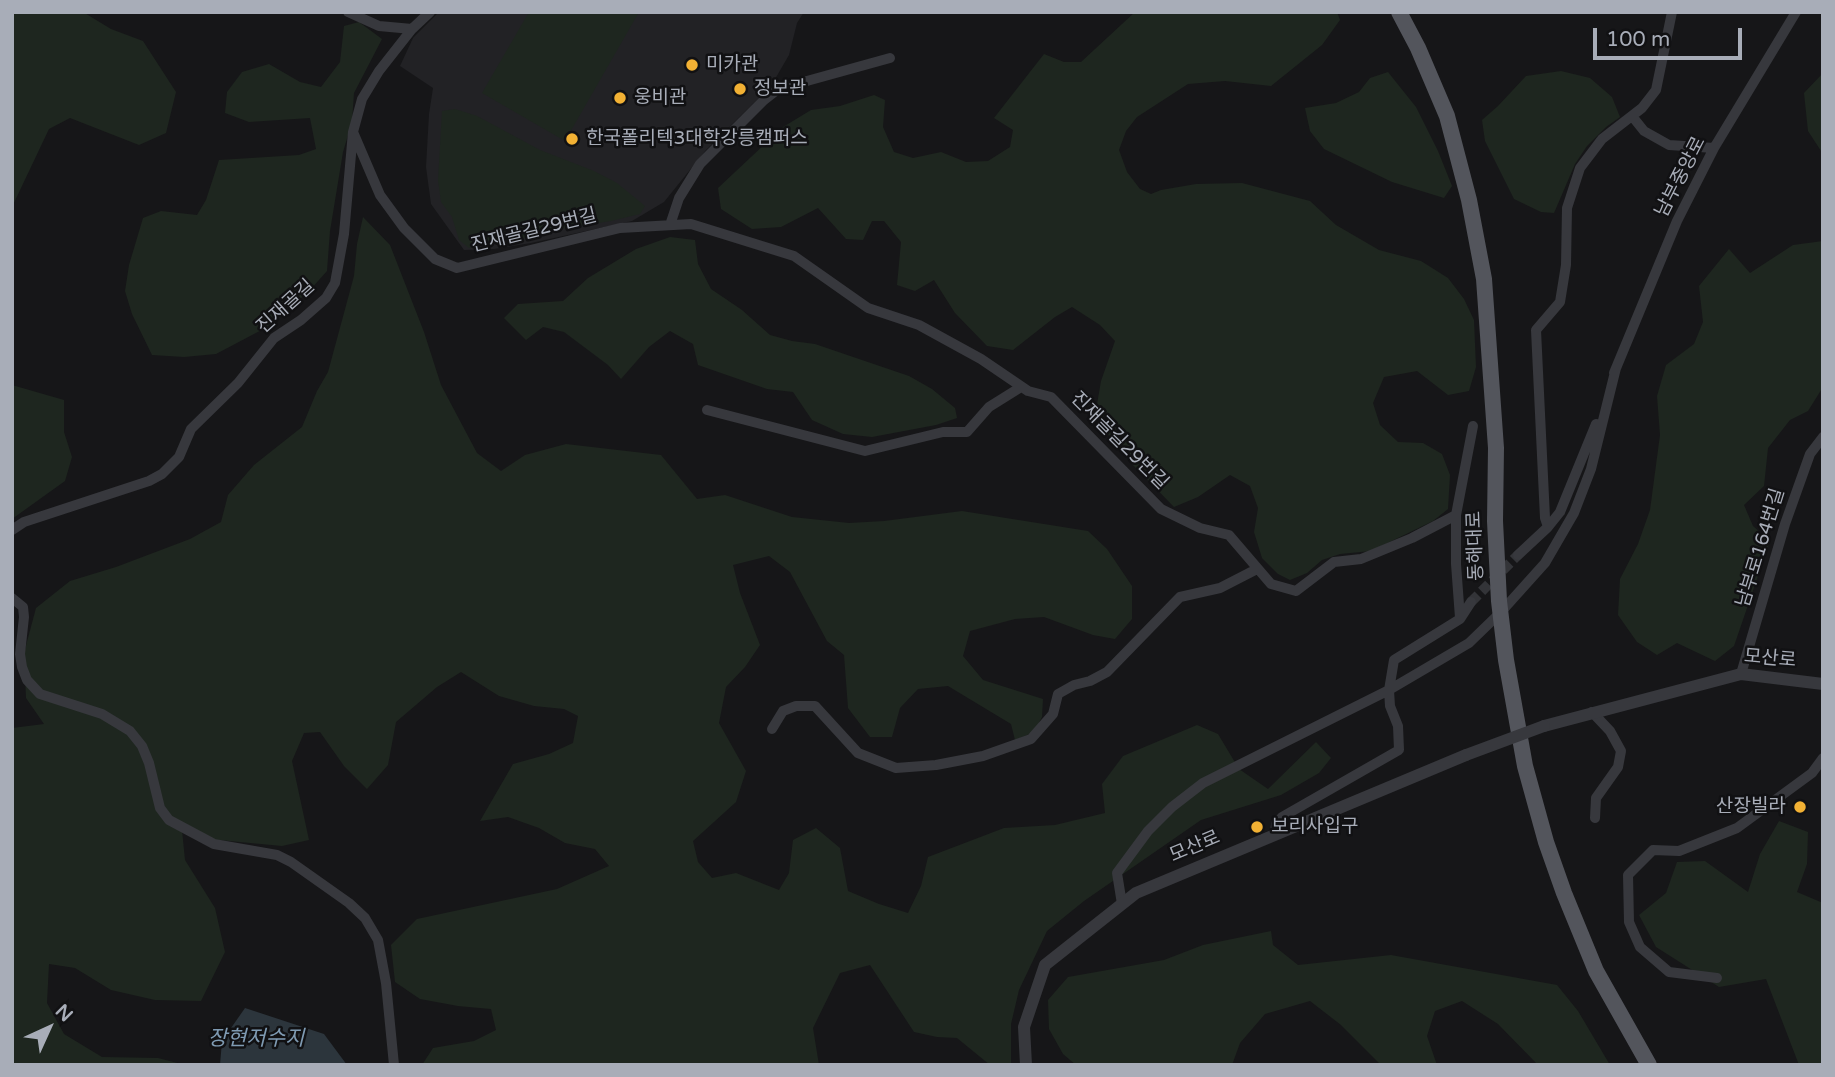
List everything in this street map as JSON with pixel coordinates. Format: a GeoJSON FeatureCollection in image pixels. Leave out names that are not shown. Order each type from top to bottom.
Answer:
{"type":"FeatureCollection","features":[{"type":"Feature","properties":{"kind":"main road","name":"동해대로"},"geometry":{"type":"LineString","coordinates":[[1399,12],[1418,48],[1447,116],[1469,200],[1485,279],[1494,421],[1495,521],[1501,612],[1525,766],[1546,842],[1596,971],[1649,1065]]}},
{"type":"Feature","properties":{"kind":"street"},"geometry":{"type":"LineString","coordinates":[[348,12],[379,26],[412,29]]}},
{"type":"Feature","properties":{"kind":"street","name":"진재골길"},"geometry":{"type":"LineString","coordinates":[[12,530],[24,522],[149,481],[162,474],[179,457],[191,429],[238,383],[274,338],[301,320],[326,298],[335,283],[344,234],[353,132],[362,99],[412,29],[430,12]]}},
{"type":"Feature","properties":{"kind":"street"},"geometry":{"type":"LineString","coordinates":[[1548,527],[1545,517],[1536,330],[1560,302],[1566,265],[1567,208],[1580,168],[1602,139],[1642,108],[1656,90],[1672,12]]}},
{"type":"Feature","properties":{"kind":"street","name":"남부중앙로"},"geometry":{"type":"LineString","coordinates":[[1518,555],[1560,512],[1677,221],[1714,148],[1796,12]]}},
{"type":"Feature","properties":{"kind":"street"},"geometry":{"type":"LineString","coordinates":[[670,225],[679,198],[700,164],[778,89],[890,58]]}},
{"type":"Feature","properties":{"kind":"street"},"geometry":{"type":"LineString","coordinates":[[1632,116],[1644,131],[1669,145],[1714,148]]}},
{"type":"Feature","properties":{"kind":"street","name":"진재골길29번길"},"geometry":{"type":"LineString","coordinates":[[353,132],[380,195],[404,228],[435,259],[457,268],[620,228],[691,224],[794,256],[868,308],[919,325],[981,359],[1028,391],[1051,397],[1161,509],[1200,528],[1229,535],[1271,584],[1296,591],[1334,562],[1361,559],[1412,538],[1456,515]]}},
{"type":"Feature","properties":{"kind":"street","name":"남부중앙로"},"geometry":{"type":"LineString","coordinates":[[1122,904],[1117,873],[1148,831],[1172,807],[1203,783],[1389,690],[1469,643],[1501,612],[1545,563],[1574,513],[1591,469],[1616,368]]}},
{"type":"Feature","properties":{"kind":"street"},"geometry":{"type":"LineString","coordinates":[[707,410],[865,451],[943,432],[967,432],[989,408],[1021,387]]}},
{"type":"Feature","properties":{"kind":"street"},"geometry":{"type":"LineString","coordinates":[[1460,619],[1456,515],[1473,426]]}},
{"type":"Feature","properties":{"kind":"street","name":"남부로164번길"},"geometry":{"type":"LineString","coordinates":[[1741,674],[1785,524],[1810,454],[1823,437]]}},
{"type":"Feature","properties":{"kind":"street"},"geometry":{"type":"LineString","coordinates":[[772,729],[783,711],[796,706],[815,706],[858,754],[896,768],[936,765],[983,756],[1031,740],[1054,714],[1058,694],[1107,672],[1180,597],[1220,588],[1257,569]]}},
{"type":"Feature","properties":{"kind":"street"},"geometry":{"type":"LineString","coordinates":[[12,598],[23,607],[20,653],[27,680],[40,694],[102,714],[130,731],[142,746],[149,762],[160,808],[169,820],[214,844],[277,855],[349,902],[365,918],[378,940],[386,983],[394,1065]]}},
{"type":"Feature","properties":{"kind":"street"},"geometry":{"type":"LineString","coordinates":[[1275,833],[1276,824],[1282,817],[1399,750],[1398,726],[1390,706],[1389,690],[1394,660],[1460,619],[1471,602]]}},
{"type":"Feature","properties":{"kind":"street","name":"모산로"},"geometry":{"type":"LineString","coordinates":[[1026,1065],[1024,1027],[1045,965],[1136,893],[1275,833],[1544,726],[1741,674],[1823,684]]}},
{"type":"Feature","properties":{"kind":"street"},"geometry":{"type":"LineString","coordinates":[[1592,712],[1610,731],[1621,751],[1618,767],[1596,798],[1595,818]]}},
{"type":"Feature","properties":{"kind":"street"},"geometry":{"type":"LineString","coordinates":[[1717,978],[1669,972],[1640,947],[1629,922],[1628,875],[1653,850],[1679,851],[1737,828],[1812,773],[1823,758]]}},
{"type":"Feature","properties":{"kind":"shaded area"},"geometry":{"type":"Polygon","coordinates":[[[12,12],[83,12],[111,29],[143,41],[176,92],[166,133],[139,145],[70,118],[49,129],[12,207],[12,12]]]}},
{"type":"Feature","properties":{"kind":"shaded area","name":"한국폴리텍3대학강릉캠퍼스"},"geometry":{"type":"Polygon","coordinates":[[[439,12],[804,12],[797,23],[789,55],[771,86],[706,150],[664,202],[632,221],[531,243],[494,249],[464,250],[431,204],[426,167],[433,88],[400,66],[413,38],[439,12]]]}},
{"type":"Feature","properties":{"kind":"shaded area"},"geometry":{"type":"Polygon","coordinates":[[[529,12],[639,12],[565,141],[482,93],[529,12]]]}},
{"type":"Feature","properties":{"kind":"shaded area"},"geometry":{"type":"Polygon","coordinates":[[[1135,12],[1337,12],[1340,20],[1322,45],[1271,86],[1225,81],[1188,84],[1137,117],[1126,131],[1119,150],[1127,172],[1140,189],[1151,194],[1196,184],[1242,183],[1310,201],[1336,225],[1379,250],[1421,261],[1448,278],[1464,299],[1474,320],[1476,367],[1469,391],[1448,395],[1417,371],[1384,377],[1373,403],[1380,425],[1398,442],[1423,443],[1442,454],[1450,475],[1448,509],[1433,521],[1371,551],[1340,554],[1322,560],[1307,573],[1290,580],[1278,574],[1262,558],[1254,532],[1258,508],[1250,486],[1230,475],[1198,497],[1174,507],[1129,461],[1104,429],[1096,410],[1101,381],[1115,341],[1100,325],[1072,307],[1013,350],[987,346],[955,313],[934,280],[915,291],[897,285],[901,242],[884,221],[872,221],[863,240],[846,239],[818,208],[781,227],[752,229],[721,209],[718,188],[783,127],[811,110],[840,106],[874,95],[885,100],[883,127],[894,152],[913,158],[941,152],[966,162],[988,161],[1010,147],[1013,130],[994,118],[1044,54],[1064,62],[1081,62],[1135,12]]]}},
{"type":"Feature","properties":{"kind":"shaded area"},"geometry":{"type":"Polygon","coordinates":[[[359,22],[382,39],[354,93],[352,122],[343,152],[330,231],[327,271],[271,325],[216,354],[184,357],[152,355],[132,314],[125,291],[129,265],[143,218],[161,211],[197,215],[206,200],[219,160],[299,155],[316,149],[310,118],[249,122],[225,113],[227,92],[242,72],[269,64],[300,82],[321,87],[340,62],[344,26],[359,22]]]}},
{"type":"Feature","properties":{"kind":"shaded area"},"geometry":{"type":"Polygon","coordinates":[[[1561,71],[1590,78],[1612,97],[1620,117],[1587,146],[1575,164],[1554,213],[1541,212],[1514,199],[1485,141],[1482,120],[1526,76],[1561,71]]]}},
{"type":"Feature","properties":{"kind":"shaded area"},"geometry":{"type":"Polygon","coordinates":[[[1388,72],[1416,107],[1438,151],[1452,186],[1444,198],[1392,182],[1324,149],[1310,131],[1305,108],[1336,103],[1359,92],[1370,78],[1388,72]]]}},
{"type":"Feature","properties":{"kind":"shaded area"},"geometry":{"type":"Polygon","coordinates":[[[1823,73],[1823,154],[1808,131],[1804,93],[1823,73]]]}},
{"type":"Feature","properties":{"kind":"shaded area"},"geometry":{"type":"Polygon","coordinates":[[[455,109],[477,116],[540,150],[594,171],[617,183],[645,206],[640,214],[611,221],[553,230],[524,238],[487,241],[469,248],[459,240],[452,217],[441,202],[438,180],[442,111],[455,109]]]}},
{"type":"Feature","properties":{"kind":"shaded area"},"geometry":{"type":"Polygon","coordinates":[[[363,217],[390,245],[424,332],[441,385],[477,453],[501,471],[525,455],[566,444],[661,455],[697,499],[725,495],[792,517],[849,523],[962,511],[1088,531],[1107,549],[1132,586],[1132,619],[1115,639],[1093,635],[1044,617],[1015,619],[970,631],[963,656],[983,680],[1043,699],[1042,717],[1034,732],[1015,740],[1011,724],[948,686],[918,689],[900,708],[892,737],[870,737],[848,708],[844,655],[827,641],[790,572],[769,556],[733,565],[740,593],[760,645],[745,667],[726,687],[719,723],[746,771],[736,802],[693,841],[698,862],[712,878],[736,873],[779,890],[789,873],[793,840],[816,828],[840,848],[848,891],[908,913],[921,886],[928,857],[1004,828],[1055,825],[1105,813],[1102,784],[1123,756],[1197,725],[1218,734],[1239,769],[1268,789],[1316,742],[1331,758],[1319,773],[1281,795],[1201,820],[1084,901],[1047,931],[1019,990],[1011,1024],[1011,1065],[990,1065],[957,1038],[914,1032],[870,965],[840,973],[813,1028],[819,1065],[422,1065],[433,1048],[474,1041],[496,1030],[491,1009],[420,999],[395,982],[391,945],[417,919],[557,889],[609,866],[595,849],[565,843],[539,828],[508,817],[480,821],[513,764],[549,754],[573,743],[578,716],[564,709],[534,706],[499,696],[461,672],[437,687],[396,722],[388,765],[367,789],[344,766],[320,732],[304,733],[292,761],[309,840],[282,846],[208,839],[182,830],[185,860],[215,908],[225,952],[201,1001],[155,1000],[111,990],[75,968],[49,964],[47,1003],[64,1034],[102,1057],[158,1058],[185,1065],[12,1065],[12,728],[44,724],[26,698],[24,653],[36,608],[70,581],[190,539],[221,522],[228,495],[254,465],[302,427],[328,372],[354,276],[363,217]]]}},
{"type":"Feature","properties":{"kind":"shaded area"},"geometry":{"type":"Polygon","coordinates":[[[670,237],[695,240],[698,264],[711,289],[742,310],[770,335],[815,344],[909,376],[932,389],[955,408],[957,418],[936,425],[872,437],[843,434],[812,420],[793,392],[767,389],[698,365],[693,344],[670,331],[649,347],[621,379],[608,365],[564,332],[543,327],[526,340],[504,318],[518,304],[563,301],[588,278],[636,249],[670,237]]]}},
{"type":"Feature","properties":{"kind":"shaded area"},"geometry":{"type":"Polygon","coordinates":[[[1823,241],[1823,387],[1808,411],[1790,420],[1768,448],[1764,486],[1744,505],[1753,526],[1770,541],[1734,646],[1715,661],[1677,643],[1657,655],[1637,642],[1618,615],[1620,579],[1638,544],[1650,510],[1660,435],[1657,396],[1666,365],[1694,344],[1703,322],[1699,286],[1729,249],[1750,273],[1793,245],[1823,241]]]}},
{"type":"Feature","properties":{"kind":"shaded area"},"geometry":{"type":"Polygon","coordinates":[[[12,385],[64,400],[64,432],[72,457],[65,481],[12,519],[12,385]]]}},
{"type":"Feature","properties":{"kind":"shaded area"},"geometry":{"type":"Polygon","coordinates":[[[1779,821],[1808,832],[1807,864],[1797,892],[1823,903],[1823,1065],[1799,1065],[1766,979],[1719,987],[1656,947],[1639,915],[1666,893],[1677,862],[1705,861],[1748,892],[1760,854],[1779,821]]]}},
{"type":"Feature","properties":{"kind":"shaded area"},"geometry":{"type":"Polygon","coordinates":[[[1271,931],[1273,945],[1298,965],[1391,955],[1557,985],[1578,1011],[1610,1065],[1538,1065],[1498,1024],[1462,1001],[1435,1011],[1427,1036],[1437,1065],[1381,1065],[1341,1025],[1310,1001],[1265,1014],[1240,1043],[1232,1065],[1076,1065],[1063,1054],[1049,1029],[1048,1000],[1068,977],[1164,960],[1203,945],[1271,931]]]}},
{"type":"Feature","properties":{"kind":"water","name":"장현저수지"},"geometry":{"type":"Polygon","coordinates":[[[245,1008],[324,1034],[347,1065],[220,1065],[222,1041],[245,1008]]]}},
{"type":"Feature","properties":{"kind":"tunnel"},"geometry":{"type":"LineString","coordinates":[[1471,602],[1518,555]]}},
{"type":"Feature","properties":{"kind":"place","name":"미카관"},"geometry":{"type":"Point","coordinates":[692,65]}},
{"type":"Feature","properties":{"kind":"place","name":"정보관"},"geometry":{"type":"Point","coordinates":[740,89]}},
{"type":"Feature","properties":{"kind":"place","name":"웅비관"},"geometry":{"type":"Point","coordinates":[620,98]}},
{"type":"Feature","properties":{"kind":"place","name":"한국폴리텍3대학강릉캠퍼스"},"geometry":{"type":"Point","coordinates":[572,139]}},
{"type":"Feature","properties":{"kind":"place","name":"산장빌라"},"geometry":{"type":"Point","coordinates":[1800,807]}},
{"type":"Feature","properties":{"kind":"place","name":"보리사입구"},"geometry":{"type":"Point","coordinates":[1257,827]}}]}
